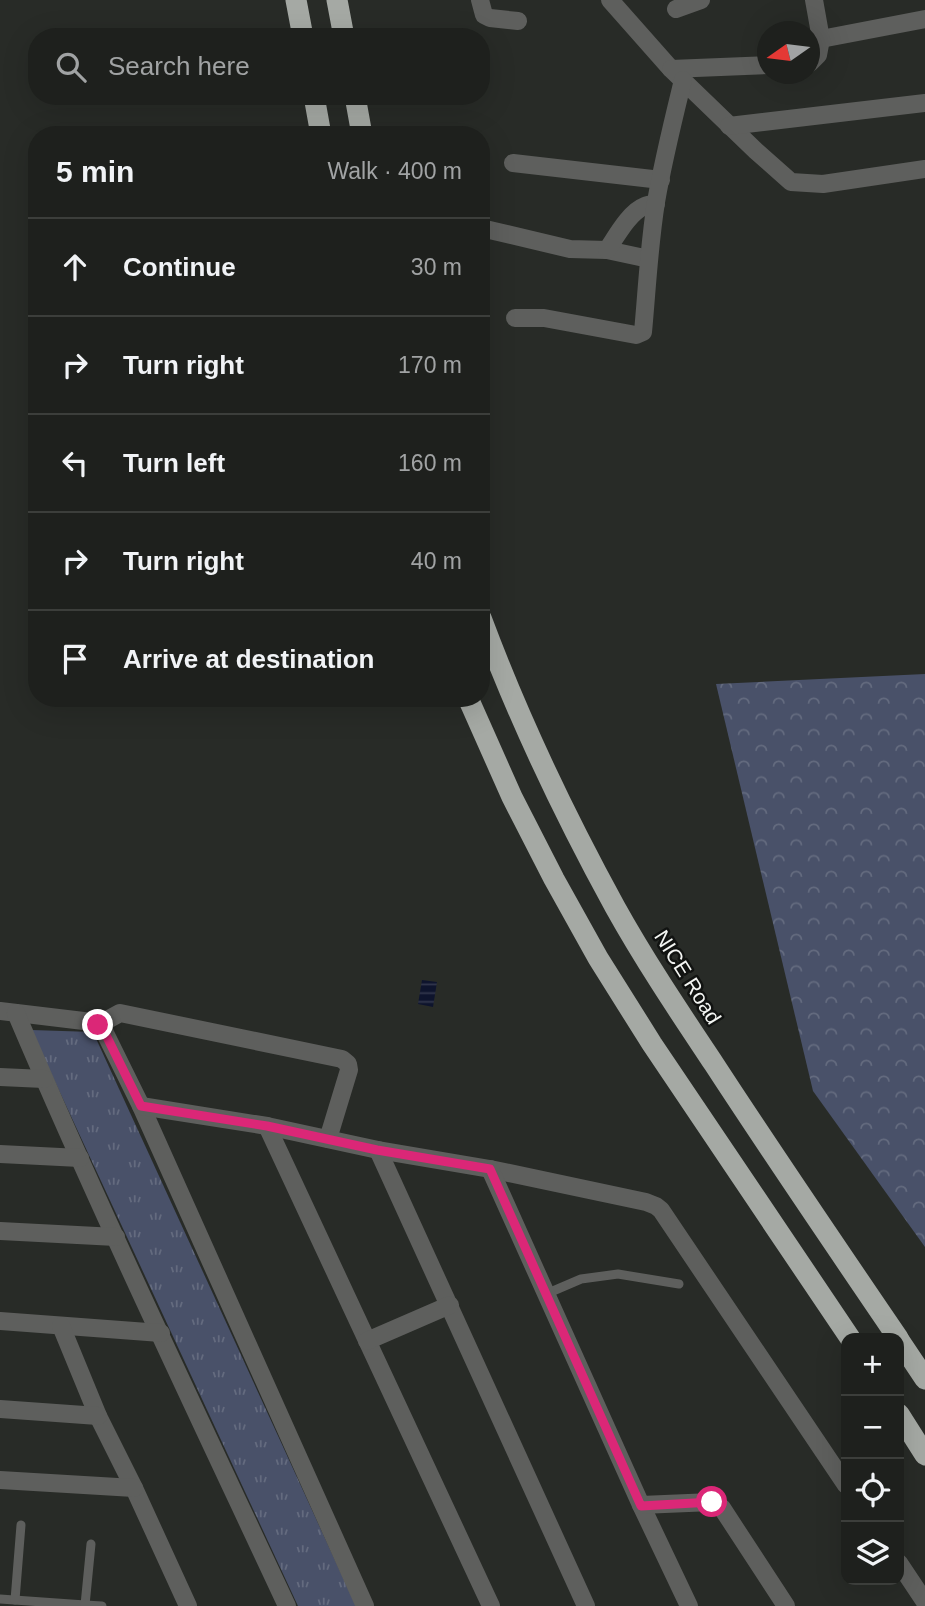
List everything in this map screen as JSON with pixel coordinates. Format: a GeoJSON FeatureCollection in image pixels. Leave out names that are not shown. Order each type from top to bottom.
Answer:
{"type":"FeatureCollection","features":[{"type":"Feature","properties":{"kind":"highway"},"geometry":{"type":"LineString","coordinates":[[296,0],[301,28]]}},
{"type":"Feature","properties":{"kind":"highway"},"geometry":{"type":"LineString","coordinates":[[337,0],[342,28]]}},
{"type":"Feature","properties":{"kind":"highway"},"geometry":{"type":"LineString","coordinates":[[316,105],[319,126]]}},
{"type":"Feature","properties":{"kind":"highway"},"geometry":{"type":"LineString","coordinates":[[357,105],[360,126]]}},
{"type":"Feature","properties":{"kind":"highway","name":"NICE Road"},"geometry":{"type":"LineString","coordinates":[[490,641],[513,700],[616,908],[669,996],[755,1128],[894,1333]]}},
{"type":"Feature","properties":{"kind":"highway"},"geometry":{"type":"LineString","coordinates":[[472,707],[512,797],[598,958],[652,1044],[847,1333]]}},
{"type":"Feature","properties":{"kind":"highway","name":"NICE Road"},"geometry":{"type":"LineString","coordinates":[[904,1348],[925,1379]]}},
{"type":"Feature","properties":{"kind":"highway"},"geometry":{"type":"LineString","coordinates":[[904,1422],[925,1455]]}},
{"type":"Feature","properties":{"kind":"street"},"geometry":{"type":"LineString","coordinates":[[480,0],[484,15],[518,21]]}},
{"type":"Feature","properties":{"kind":"street"},"geometry":{"type":"LineString","coordinates":[[610,0],[677,75],[791,182],[822,184],[925,169]]}},
{"type":"Feature","properties":{"kind":"street"},"geometry":{"type":"LineString","coordinates":[[676,9],[701,0]]}},
{"type":"Feature","properties":{"kind":"street"},"geometry":{"type":"LineString","coordinates":[[814,0],[820,44]]}},
{"type":"Feature","properties":{"kind":"street"},"geometry":{"type":"LineString","coordinates":[[821,39],[925,19]]}},
{"type":"Feature","properties":{"kind":"street"},"geometry":{"type":"LineString","coordinates":[[677,75],[757,66]]}},
{"type":"Feature","properties":{"kind":"street"},"geometry":{"type":"LineString","coordinates":[[515,318],[544,318],[636,335],[643,332],[656,204],[677,75]]}},
{"type":"Feature","properties":{"kind":"street"},"geometry":{"type":"LineString","coordinates":[[729,126],[925,103]]}},
{"type":"Feature","properties":{"kind":"street"},"geometry":{"type":"LineString","coordinates":[[513,163],[661,180]]}},
{"type":"Feature","properties":{"kind":"street"},"geometry":{"type":"LineString","coordinates":[[607,250],[634,214],[643,206],[656,204]]}},
{"type":"Feature","properties":{"kind":"street"},"geometry":{"type":"LineString","coordinates":[[490,230],[570,249],[607,250],[649,259]]}},
{"type":"Feature","properties":{"kind":"street"},"geometry":{"type":"LineString","coordinates":[[8,1012],[92,1022],[103,1029],[141,1106],[365,1606]]}},
{"type":"Feature","properties":{"kind":"street"},"geometry":{"type":"LineString","coordinates":[[8,1012],[44,1079],[287,1606]]}},
{"type":"Feature","properties":{"kind":"street"},"geometry":{"type":"LineString","coordinates":[[98,1025],[120,1013],[342,1059],[348,1064],[349,1070],[328,1139]]}},
{"type":"Feature","properties":{"kind":"street"},"geometry":{"type":"LineString","coordinates":[[0,1077],[44,1079]]}},
{"type":"Feature","properties":{"kind":"street"},"geometry":{"type":"LineString","coordinates":[[141,1106],[267,1126],[377,1150],[490,1169],[656,1206],[662,1210],[841,1478]]}},
{"type":"Feature","properties":{"kind":"street"},"geometry":{"type":"LineString","coordinates":[[267,1126],[491,1606]]}},
{"type":"Feature","properties":{"kind":"street"},"geometry":{"type":"LineString","coordinates":[[377,1150],[586,1606]]}},
{"type":"Feature","properties":{"kind":"street"},"geometry":{"type":"LineString","coordinates":[[0,1154],[80,1158]]}},
{"type":"Feature","properties":{"kind":"street"},"geometry":{"type":"LineString","coordinates":[[490,1169],[641,1506],[689,1606]]}},
{"type":"Feature","properties":{"kind":"street"},"geometry":{"type":"LineString","coordinates":[[0,1231],[116,1237]]}},
{"type":"Feature","properties":{"kind":"street"},"geometry":{"type":"LineString","coordinates":[[367,1341],[450,1305]]}},
{"type":"Feature","properties":{"kind":"street"},"geometry":{"type":"LineString","coordinates":[[0,1321],[160,1333]]}},
{"type":"Feature","properties":{"kind":"street"},"geometry":{"type":"LineString","coordinates":[[61,1326],[98,1416],[188,1606]]}},
{"type":"Feature","properties":{"kind":"street"},"geometry":{"type":"LineString","coordinates":[[0,1409],[98,1416]]}},
{"type":"Feature","properties":{"kind":"street"},"geometry":{"type":"LineString","coordinates":[[0,1479],[134,1488]]}},
{"type":"Feature","properties":{"kind":"street"},"geometry":{"type":"LineString","coordinates":[[641,1506],[712,1502],[722,1508],[786,1606]]}},
{"type":"Feature","properties":{"kind":"street"},"geometry":{"type":"LineString","coordinates":[[904,1570],[925,1602]]}},
{"type":"Feature","properties":{"kind":"lane"},"geometry":{"type":"LineString","coordinates":[[546,1294],[581,1279],[618,1274],[679,1284]]}},
{"type":"Feature","properties":{"kind":"lane"},"geometry":{"type":"LineString","coordinates":[[15,1600],[21,1525]]}},
{"type":"Feature","properties":{"kind":"lane"},"geometry":{"type":"LineString","coordinates":[[85,1605],[91,1544]]}},
{"type":"Feature","properties":{"kind":"lane"},"geometry":{"type":"LineString","coordinates":[[0,1599],[102,1606]]}},
{"type":"Feature","properties":{"kind":"green space"},"geometry":{"type":"Polygon","coordinates":[[[925,674],[925,1247],[813,1091],[716,684],[925,674]]]}},
{"type":"Feature","properties":{"kind":"green space"},"geometry":{"type":"Polygon","coordinates":[[[31,1030],[93,1032],[356,1606],[298,1606],[31,1030]]]}},
{"type":"Feature","properties":{"kind":"shaded area"},"geometry":{"type":"Polygon","coordinates":[[[422,980],[437,982],[433,1007],[418,1004],[422,980]]]}},
{"type":"Feature","properties":{"kind":"route"},"geometry":{"type":"LineString","coordinates":[[98,1025],[103,1029],[141,1106],[267,1126],[377,1150],[490,1169],[641,1506],[712,1502]]}}]}
